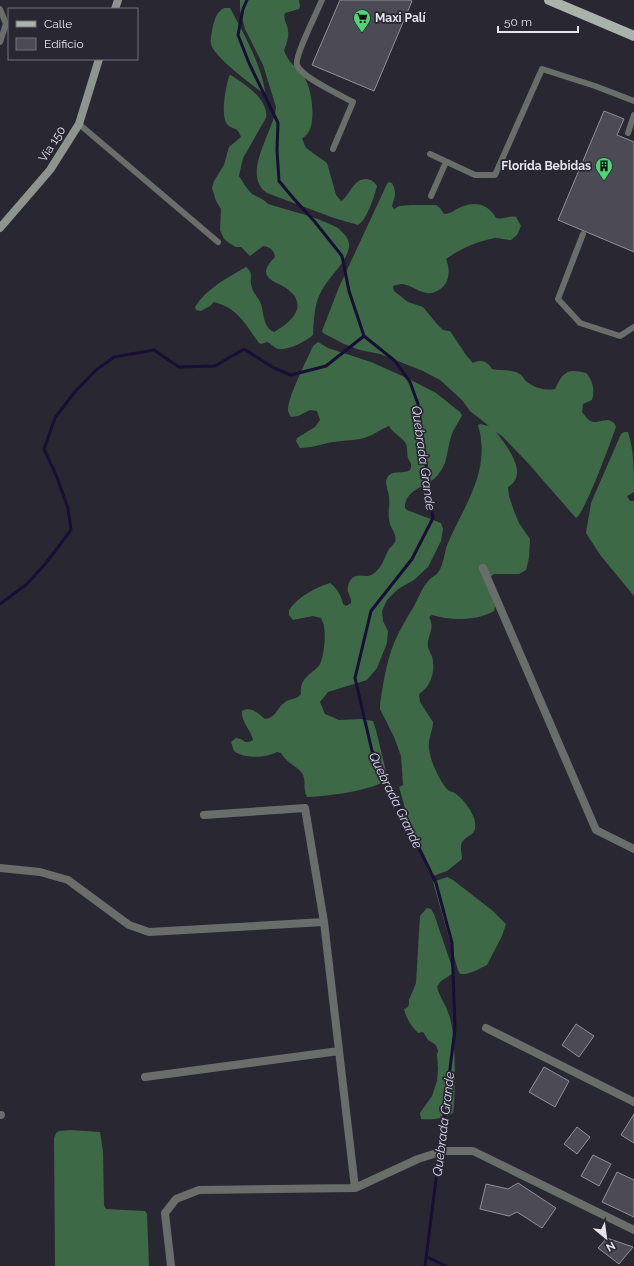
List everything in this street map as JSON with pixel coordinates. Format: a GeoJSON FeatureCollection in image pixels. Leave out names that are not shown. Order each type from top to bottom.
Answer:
{"type":"FeatureCollection","features":[{"type":"Feature","properties":{"kind":"main road"},"geometry":{"type":"LineString","coordinates":[[548,0],[634,36]]}},
{"type":"Feature","properties":{"kind":"main road","name":"Vía 150"},"geometry":{"type":"LineString","coordinates":[[0,228],[50,170],[79,124],[99,60]]}},
{"type":"Feature","properties":{"kind":"street"},"geometry":{"type":"LineString","coordinates":[[483,568],[596,830],[634,849]]}},
{"type":"Feature","properties":{"kind":"street"},"geometry":{"type":"LineString","coordinates":[[204,814],[305,808],[324,922],[355,1188]]}},
{"type":"Feature","properties":{"kind":"street"},"geometry":{"type":"LineString","coordinates":[[0,868],[40,872],[68,880],[129,925],[149,932],[324,922]]}},
{"type":"Feature","properties":{"kind":"street"},"geometry":{"type":"LineString","coordinates":[[486,1028],[634,1102]]}},
{"type":"Feature","properties":{"kind":"street"},"geometry":{"type":"LineString","coordinates":[[145,1077],[339,1051]]}},
{"type":"Feature","properties":{"kind":"street"},"geometry":{"type":"LineString","coordinates":[[171,1266],[165,1213],[176,1198],[199,1190],[355,1188],[418,1159],[443,1151],[473,1151],[634,1230]]}},
{"type":"Feature","properties":{"kind":"lane"},"geometry":{"type":"LineString","coordinates":[[322,0],[296,62],[297,67],[305,75],[353,102],[334,149]]}},
{"type":"Feature","properties":{"kind":"lane"},"geometry":{"type":"LineString","coordinates":[[0,9],[6,24],[0,42]]}},
{"type":"Feature","properties":{"kind":"lane"},"geometry":{"type":"LineString","coordinates":[[430,154],[475,176],[495,175],[542,69],[595,86],[634,101]]}},
{"type":"Feature","properties":{"kind":"lane"},"geometry":{"type":"LineString","coordinates":[[628,133],[634,115]]}},
{"type":"Feature","properties":{"kind":"lane"},"geometry":{"type":"LineString","coordinates":[[79,124],[218,242]]}},
{"type":"Feature","properties":{"kind":"lane"},"geometry":{"type":"LineString","coordinates":[[432,196],[446,162]]}},
{"type":"Feature","properties":{"kind":"lane"},"geometry":{"type":"LineString","coordinates":[[582,234],[558,299],[580,323],[620,336],[634,327]]}},
{"type":"Feature","properties":{"kind":"green space"},"geometry":{"type":"Polygon","coordinates":[[[240,0],[299,0],[299,9],[285,13],[284,18],[288,28],[288,35],[284,50],[290,62],[301,73],[307,82],[311,95],[312,124],[309,132],[302,139],[306,148],[327,163],[336,195],[341,201],[355,184],[362,179],[370,180],[377,186],[367,213],[358,225],[334,218],[267,193],[260,185],[257,175],[258,164],[276,107],[263,65],[245,29],[240,10],[240,0]]]}},
{"type":"Feature","properties":{"kind":"green space"},"geometry":{"type":"Polygon","coordinates":[[[224,8],[230,8],[251,49],[263,82],[265,92],[263,93],[226,63],[214,50],[211,44],[211,35],[215,20],[218,13],[224,8]]]}},
{"type":"Feature","properties":{"kind":"green space"},"geometry":{"type":"Polygon","coordinates":[[[231,75],[260,98],[266,111],[266,118],[243,158],[239,176],[246,187],[251,193],[268,204],[328,223],[340,230],[349,242],[349,249],[346,256],[319,295],[315,312],[313,335],[292,347],[278,349],[267,342],[261,344],[259,343],[241,318],[223,305],[214,302],[201,311],[196,310],[195,307],[211,289],[246,267],[251,273],[252,287],[261,304],[264,320],[270,330],[274,332],[287,323],[296,313],[297,307],[297,301],[293,294],[267,276],[266,269],[275,257],[274,252],[271,249],[263,246],[250,256],[241,247],[236,247],[224,239],[220,230],[221,209],[216,201],[212,188],[214,181],[224,165],[229,147],[241,137],[236,129],[227,124],[224,114],[225,94],[229,76],[231,75]]]}},
{"type":"Feature","properties":{"kind":"green space"},"geometry":{"type":"Polygon","coordinates":[[[389,182],[392,183],[395,189],[395,197],[392,206],[394,209],[399,206],[436,205],[444,214],[446,214],[466,205],[477,204],[485,207],[493,213],[496,218],[516,217],[521,226],[517,235],[511,240],[495,238],[482,241],[457,252],[446,259],[449,271],[448,277],[446,283],[437,291],[428,293],[407,285],[399,284],[393,286],[394,291],[408,302],[423,307],[443,330],[450,331],[473,363],[479,361],[484,362],[492,369],[517,372],[526,381],[548,390],[555,389],[563,375],[570,371],[586,373],[592,382],[593,393],[592,400],[583,404],[582,412],[591,421],[597,422],[609,420],[614,423],[616,427],[591,491],[576,518],[527,462],[502,436],[496,432],[510,452],[517,467],[517,475],[508,487],[509,496],[519,523],[530,539],[529,558],[526,570],[519,574],[494,574],[488,579],[495,606],[494,611],[480,617],[464,619],[432,615],[429,617],[432,626],[428,640],[428,647],[433,660],[433,671],[426,688],[419,694],[420,702],[433,722],[429,740],[431,758],[443,784],[448,790],[455,793],[465,803],[475,822],[475,830],[462,843],[462,859],[447,871],[433,876],[428,871],[405,808],[399,787],[403,785],[401,756],[394,737],[380,709],[380,705],[387,666],[394,643],[420,593],[430,579],[439,571],[443,563],[448,543],[472,493],[480,467],[482,454],[478,425],[489,426],[470,411],[462,400],[440,380],[423,371],[380,354],[360,350],[344,344],[323,333],[322,331],[339,287],[389,182]]]}},
{"type":"Feature","properties":{"kind":"green space"},"geometry":{"type":"Polygon","coordinates":[[[318,342],[328,348],[371,362],[409,379],[436,393],[462,415],[452,434],[445,462],[440,472],[432,481],[416,490],[408,497],[405,508],[441,523],[443,529],[441,541],[428,567],[414,580],[398,589],[387,600],[382,611],[383,621],[388,631],[387,643],[377,668],[367,680],[328,692],[320,702],[325,714],[339,720],[361,719],[373,721],[388,780],[360,790],[307,797],[302,773],[281,753],[277,752],[267,756],[255,757],[238,754],[234,751],[231,742],[236,738],[245,742],[253,740],[243,719],[242,711],[248,709],[265,719],[269,718],[274,715],[286,701],[301,694],[303,681],[318,667],[322,659],[325,631],[321,618],[313,616],[293,620],[289,615],[289,610],[308,593],[330,583],[335,587],[343,604],[346,606],[351,603],[348,593],[350,581],[356,576],[370,576],[376,572],[381,566],[389,549],[395,542],[395,535],[390,524],[389,517],[389,497],[386,486],[388,477],[391,474],[408,471],[411,469],[406,443],[392,431],[389,426],[370,436],[355,440],[300,448],[296,441],[297,438],[315,427],[320,420],[317,411],[310,410],[298,416],[291,417],[288,411],[289,405],[294,388],[313,346],[318,342]]]}},
{"type":"Feature","properties":{"kind":"green space"},"geometry":{"type":"Polygon","coordinates":[[[628,432],[633,461],[634,492],[627,496],[630,501],[634,501],[634,596],[601,556],[586,533],[591,503],[621,434],[628,432]]]}},
{"type":"Feature","properties":{"kind":"green space"},"geometry":{"type":"Polygon","coordinates":[[[447,877],[493,911],[506,924],[502,936],[487,965],[466,974],[460,974],[458,970],[433,882],[447,877]]]}},
{"type":"Feature","properties":{"kind":"green space"},"geometry":{"type":"Polygon","coordinates":[[[427,908],[431,909],[434,914],[453,970],[452,974],[441,981],[437,987],[448,1011],[453,1035],[455,1092],[453,1113],[437,1119],[421,1119],[420,1113],[432,1096],[437,1081],[438,1051],[436,1045],[428,1040],[423,1032],[418,1033],[413,1028],[407,1019],[404,1009],[408,1007],[409,1000],[416,983],[420,916],[427,908]]]}},
{"type":"Feature","properties":{"kind":"green space"},"geometry":{"type":"Polygon","coordinates":[[[70,1130],[100,1132],[103,1152],[104,1205],[106,1209],[145,1211],[147,1214],[149,1266],[55,1266],[54,1138],[56,1133],[59,1131],[70,1130]]]}},
{"type":"Feature","properties":{"kind":"building","name":"Maxi Palí"},"geometry":{"type":"Polygon","coordinates":[[[340,0],[412,1],[374,91],[312,65],[340,0]]]}},
{"type":"Feature","properties":{"kind":"building","name":"Florida Bebidas"},"geometry":{"type":"Polygon","coordinates":[[[604,111],[624,119],[617,135],[634,142],[634,252],[558,220],[604,111]]]}},
{"type":"Feature","properties":{"kind":"building"},"geometry":{"type":"Polygon","coordinates":[[[576,1024],[594,1036],[579,1057],[562,1045],[576,1024]]]}},
{"type":"Feature","properties":{"kind":"building"},"geometry":{"type":"Polygon","coordinates":[[[544,1067],[569,1081],[555,1107],[529,1092],[544,1067]]]}},
{"type":"Feature","properties":{"kind":"building"},"geometry":{"type":"Polygon","coordinates":[[[634,1114],[634,1143],[621,1135],[634,1114]]]}},
{"type":"Feature","properties":{"kind":"building"},"geometry":{"type":"Polygon","coordinates":[[[577,1127],[590,1137],[577,1154],[564,1144],[577,1127]]]}},
{"type":"Feature","properties":{"kind":"building"},"geometry":{"type":"Polygon","coordinates":[[[593,1155],[611,1164],[599,1186],[581,1176],[593,1155]]]}},
{"type":"Feature","properties":{"kind":"building"},"geometry":{"type":"Polygon","coordinates":[[[617,1172],[634,1180],[634,1217],[602,1202],[617,1172]]]}},
{"type":"Feature","properties":{"kind":"building"},"geometry":{"type":"Polygon","coordinates":[[[518,1183],[556,1208],[542,1228],[517,1212],[509,1216],[480,1209],[486,1184],[508,1189],[518,1183]]]}},
{"type":"Feature","properties":{"kind":"building"},"geometry":{"type":"Polygon","coordinates":[[[607,1238],[633,1247],[619,1264],[598,1248],[607,1238]]]}},
{"type":"Feature","properties":{"kind":"waterway","name":"Quebrada Grande"},"geometry":{"type":"LineString","coordinates":[[247,0],[243,9],[238,35],[249,63],[278,123],[277,150],[279,181],[342,256],[349,291],[364,336],[395,361],[410,382],[418,404],[433,518],[412,559],[371,611],[355,678],[372,751],[436,883],[452,943],[455,1029],[425,1266]]}},
{"type":"Feature","properties":{"kind":"waterway"},"geometry":{"type":"LineString","coordinates":[[0,604],[27,584],[46,563],[71,530],[68,508],[56,475],[44,449],[55,418],[73,394],[96,370],[114,357],[154,350],[179,367],[215,366],[244,349],[274,368],[291,375],[326,366],[364,336]]}},
{"type":"Feature","properties":{"kind":"waterway"},"geometry":{"type":"LineString","coordinates":[[427,1257],[446,1266]]}},
{"type":"Feature","properties":{"kind":"place","name":"Maxi Palí"},"geometry":{"type":"Point","coordinates":[362,33]}},
{"type":"Feature","properties":{"kind":"place","name":"Florida Bebidas"},"geometry":{"type":"Point","coordinates":[604,181]}}]}
